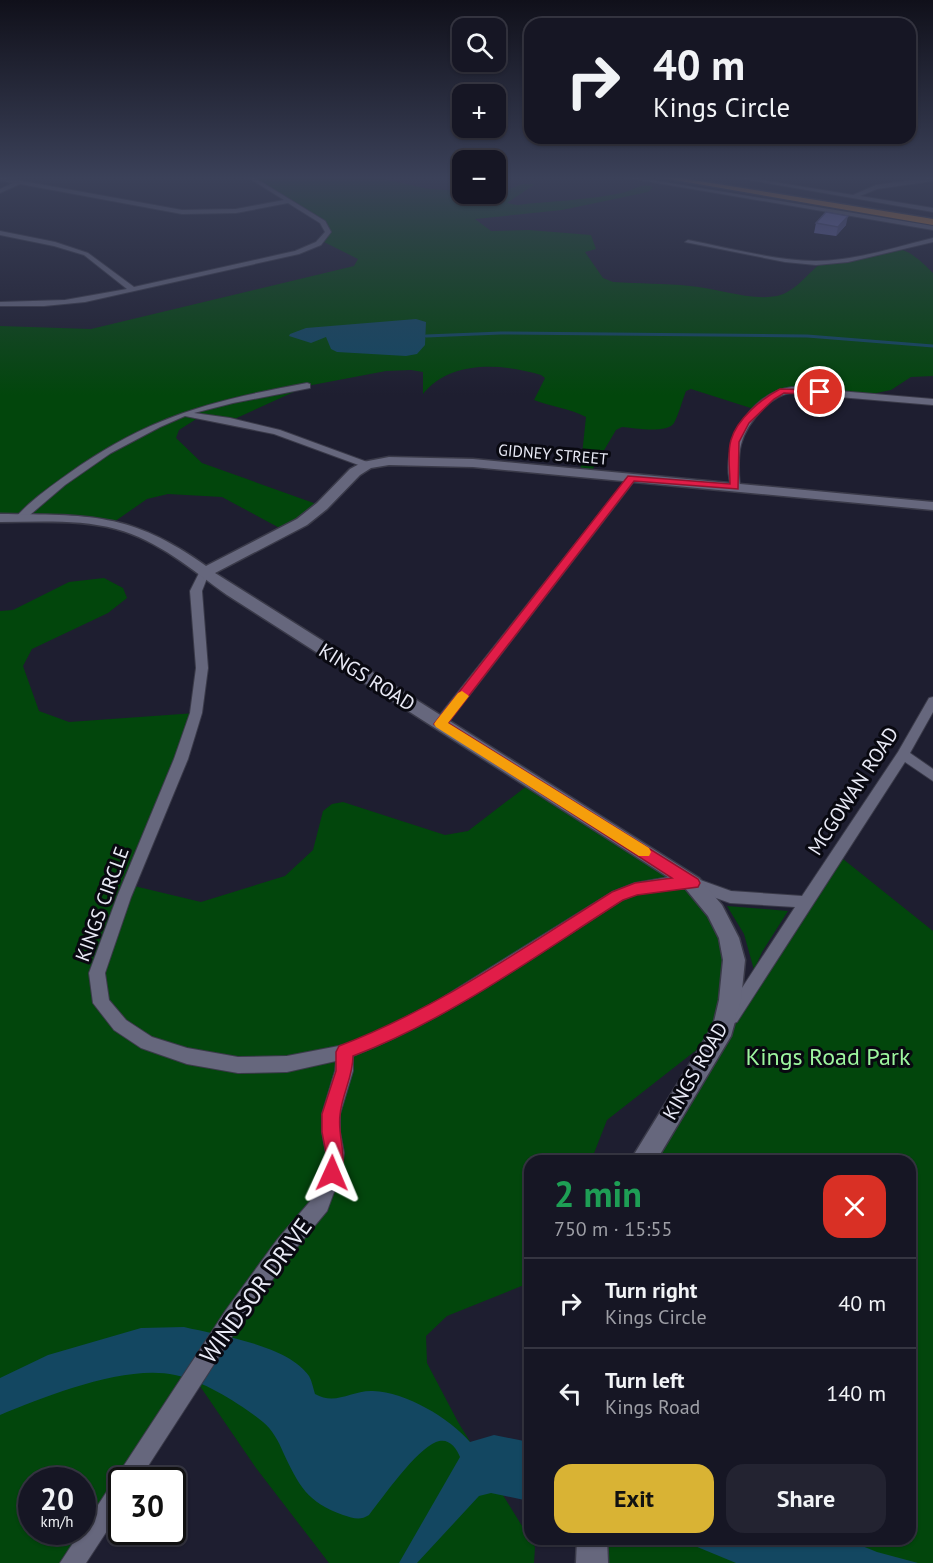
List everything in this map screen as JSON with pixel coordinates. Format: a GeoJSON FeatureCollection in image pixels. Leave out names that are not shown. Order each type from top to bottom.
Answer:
{"type":"FeatureCollection","features":[{"type":"Feature","properties":{"kind":"street"},"geometry":{"type":"LineString","coordinates":[[73,250],[86,254],[133,290]]}},
{"type":"Feature","properties":{"kind":"street"},"geometry":{"type":"LineString","coordinates":[[0,304],[60,304],[133,290],[305,250]]}},
{"type":"Feature","properties":{"kind":"street"},"geometry":{"type":"LineString","coordinates":[[731,250],[816,263],[848,260],[891,250]]}},
{"type":"Feature","properties":{"kind":"street"},"geometry":{"type":"LineString","coordinates":[[20,518],[54,489],[98,458],[153,429],[187,414],[225,402],[307,386]]}},
{"type":"Feature","properties":{"kind":"street"},"geometry":{"type":"LineString","coordinates":[[735,487],[733,459],[737,435],[757,410],[778,392],[799,390],[933,402]]}},
{"type":"Feature","properties":{"kind":"street"},"geometry":{"type":"LineString","coordinates":[[187,414],[230,420],[277,432],[367,465]]}},
{"type":"Feature","properties":{"kind":"street","name":"GIDNEY STREET"},"geometry":{"type":"LineString","coordinates":[[204,573],[302,522],[322,506],[345,480],[367,465],[389,461],[431,460],[933,506]]}},
{"type":"Feature","properties":{"kind":"street"},"geometry":{"type":"LineString","coordinates":[[440,724],[632,478]]}},
{"type":"Feature","properties":{"kind":"street","name":"KINGS ROAD"},"geometry":{"type":"LineString","coordinates":[[0,518],[87,521],[120,526],[158,541],[204,573],[692,883],[723,924],[734,960],[730,1000],[723,1029],[646,1155]]}},
{"type":"Feature","properties":{"kind":"street","name":"KINGS CIRCLE"},"geometry":{"type":"LineString","coordinates":[[204,573],[196,591],[202,668],[196,713],[181,759],[108,939],[97,973],[100,1003],[120,1025],[147,1043],[187,1056],[248,1065],[287,1064],[345,1052],[383,1037],[443,1006],[617,896],[635,889],[692,883]]}},
{"type":"Feature","properties":{"kind":"street","name":"MCGOWAN ROAD"},"geometry":{"type":"LineString","coordinates":[[723,1029],[903,754],[933,701]]}},
{"type":"Feature","properties":{"kind":"street"},"geometry":{"type":"LineString","coordinates":[[903,754],[933,776]]}},
{"type":"Feature","properties":{"kind":"street"},"geometry":{"type":"LineString","coordinates":[[692,883],[730,897],[805,902]]}},
{"type":"Feature","properties":{"kind":"street","name":"WINDSOR DRIVE"},"geometry":{"type":"LineString","coordinates":[[134,1467],[233,1317],[284,1246],[320,1204],[332,1173],[335,1153],[331,1132],[331,1114],[344,1071],[345,1052]]}},
{"type":"Feature","properties":{"kind":"street"},"geometry":{"type":"LineString","coordinates":[[72,1563],[108,1508]]}},
{"type":"Feature","properties":{"kind":"street"},"geometry":{"type":"LineString","coordinates":[[592,1545],[592,1563]]}},
{"type":"Feature","properties":{"kind":"green space"},"geometry":{"type":"Polygon","coordinates":[[[340,250],[593,250],[585,252],[603,278],[613,282],[681,285],[745,296],[767,297],[789,291],[824,262],[900,250],[912,255],[933,273],[933,376],[911,377],[891,390],[862,396],[783,390],[757,410],[691,389],[686,391],[676,419],[670,426],[649,430],[622,427],[616,430],[590,474],[580,473],[586,417],[534,400],[545,378],[541,375],[510,368],[478,367],[447,375],[423,394],[423,372],[386,371],[307,386],[230,421],[201,416],[179,430],[176,438],[202,463],[322,506],[287,532],[222,497],[168,494],[147,499],[111,524],[0,518],[0,326],[91,329],[354,266],[358,259],[340,250]]]}},
{"type":"Feature","properties":{"kind":"green space","name":"Kings Road Park"},"geometry":{"type":"Polygon","coordinates":[[[104,578],[123,588],[127,598],[108,613],[32,649],[23,666],[39,711],[69,722],[196,713],[130,885],[201,902],[285,876],[313,850],[323,811],[332,804],[343,802],[445,835],[468,831],[532,782],[692,883],[723,924],[724,1026],[838,855],[933,931],[933,1563],[592,1563],[592,1545],[916,1545],[916,1155],[646,1155],[722,1030],[607,1120],[593,1155],[524,1155],[524,1285],[447,1316],[426,1336],[427,1363],[458,1422],[524,1529],[524,1545],[535,1547],[534,1563],[329,1563],[256,1468],[191,1373],[131,1467],[108,1467],[108,1502],[96,1521],[96,1467],[18,1467],[18,1545],[81,1545],[69,1563],[0,1563],[0,611],[13,610],[69,582],[104,578]]]}},
{"type":"Feature","properties":{"kind":"green space"},"geometry":{"type":"Polygon","coordinates":[[[727,906],[788,911],[762,952],[754,970],[744,934],[727,906]]]}},
{"type":"Feature","properties":{"kind":"water"},"geometry":{"type":"Polygon","coordinates":[[[416,319],[426,322],[425,345],[417,354],[406,356],[337,352],[331,349],[326,337],[311,343],[289,336],[306,328],[416,319]]]}},
{"type":"Feature","properties":{"kind":"water"},"geometry":{"type":"Polygon","coordinates":[[[184,1327],[251,1343],[285,1356],[299,1365],[309,1376],[315,1394],[323,1397],[337,1398],[365,1391],[386,1392],[426,1408],[451,1424],[470,1442],[494,1435],[524,1441],[524,1500],[491,1493],[479,1496],[417,1563],[399,1563],[460,1457],[448,1442],[436,1442],[419,1454],[369,1515],[356,1518],[331,1510],[312,1498],[294,1474],[275,1436],[263,1422],[222,1394],[187,1378],[155,1373],[110,1378],[63,1391],[0,1415],[0,1378],[48,1355],[141,1328],[184,1327]]]}},
{"type":"Feature","properties":{"kind":"water"},"geometry":{"type":"Polygon","coordinates":[[[692,1545],[860,1545],[918,1563],[736,1563],[692,1545]]]}},
{"type":"Feature","properties":{"kind":"waterway"},"geometry":{"type":"LineString","coordinates":[[426,336],[501,333],[807,336],[933,346]]}},
{"type":"Feature","properties":{"kind":"slow traffic"},"geometry":{"type":"LineString","coordinates":[[462,696],[440,724],[644,852]]}},
{"type":"Feature","properties":{"kind":"route"},"geometry":{"type":"LineString","coordinates":[[332,1173],[335,1153],[331,1132],[331,1114],[344,1071],[345,1052],[383,1037],[443,1006],[617,896],[635,889],[692,883],[440,724],[632,478],[735,487],[733,459],[735,442],[739,430],[746,421],[774,394],[783,390],[820,392]]}}]}
